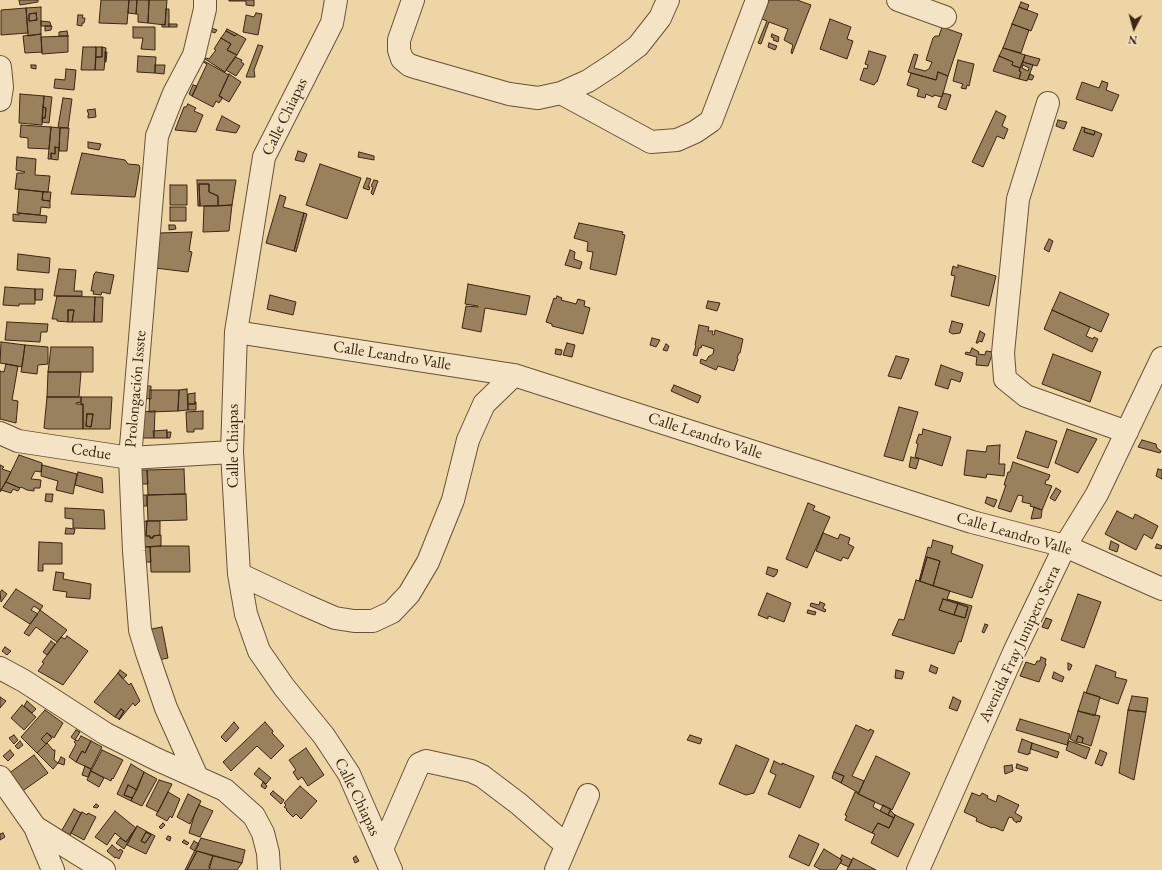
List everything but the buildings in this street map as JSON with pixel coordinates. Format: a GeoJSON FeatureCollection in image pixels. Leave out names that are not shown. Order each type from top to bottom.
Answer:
{"type":"FeatureCollection","features":[{"type":"Feature","properties":{"kind":"street","name":"Prolongación Issste"},"geometry":{"type":"LineString","coordinates":[[197,777],[166,708],[140,630],[134,551],[130,458],[157,136],[174,93],[194,55],[205,9],[205,0]]}},
{"type":"Feature","properties":{"kind":"street","name":"Calle Chiapas"},"geometry":{"type":"LineString","coordinates":[[336,0],[332,23],[264,157],[236,332],[232,452],[239,574],[246,614],[259,651],[284,687],[324,736],[349,774],[391,870]]}},
{"type":"Feature","properties":{"kind":"street"},"geometry":{"type":"LineString","coordinates":[[413,0],[399,40],[399,50],[402,59],[409,65],[510,94],[538,98],[562,92],[588,81],[638,46],[660,18],[668,0]]}},
{"type":"Feature","properties":{"kind":"street"},"geometry":{"type":"LineString","coordinates":[[562,92],[651,142],[677,140],[695,132],[711,121],[757,0]]}},
{"type":"Feature","properties":{"kind":"street"},"geometry":{"type":"LineString","coordinates":[[898,0],[945,17]]}},
{"type":"Feature","properties":{"kind":"street"},"geometry":{"type":"LineString","coordinates":[[0,67],[2,87],[0,100]]}},
{"type":"Feature","properties":{"kind":"street"},"geometry":{"type":"LineString","coordinates":[[1048,103],[1018,199],[1003,353],[1005,379],[1026,396],[1127,432]]}},
{"type":"Feature","properties":{"kind":"street","name":"Calle Leandro Valle"},"geometry":{"type":"LineString","coordinates":[[236,332],[514,375],[972,522],[1065,546],[1162,589]]}},
{"type":"Feature","properties":{"kind":"street","name":"Avenida Fray Junipero Serra"},"geometry":{"type":"LineString","coordinates":[[918,870],[1015,650],[1065,546],[1097,494],[1162,358]]}},
{"type":"Feature","properties":{"kind":"street"},"geometry":{"type":"LineString","coordinates":[[239,574],[305,606],[335,618],[354,621],[373,621],[392,612],[409,594],[428,562],[453,500],[468,440],[484,404],[514,375]]}},
{"type":"Feature","properties":{"kind":"street","name":"Cedue"},"geometry":{"type":"LineString","coordinates":[[0,433],[18,441],[130,458],[232,452]]}},
{"type":"Feature","properties":{"kind":"street"},"geometry":{"type":"LineString","coordinates":[[0,668],[24,681],[106,734],[156,759],[225,790],[254,816],[263,833],[268,853],[269,870]]}},
{"type":"Feature","properties":{"kind":"street"},"geometry":{"type":"LineString","coordinates":[[382,849],[419,764],[426,761],[482,776],[519,804],[566,845]]}},
{"type":"Feature","properties":{"kind":"street"},"geometry":{"type":"LineString","coordinates":[[0,777],[35,827],[53,870]]}},
{"type":"Feature","properties":{"kind":"street"},"geometry":{"type":"LineString","coordinates":[[556,870],[588,795]]}},
{"type":"Feature","properties":{"kind":"street"},"geometry":{"type":"LineString","coordinates":[[35,827],[104,870]]}}]}
